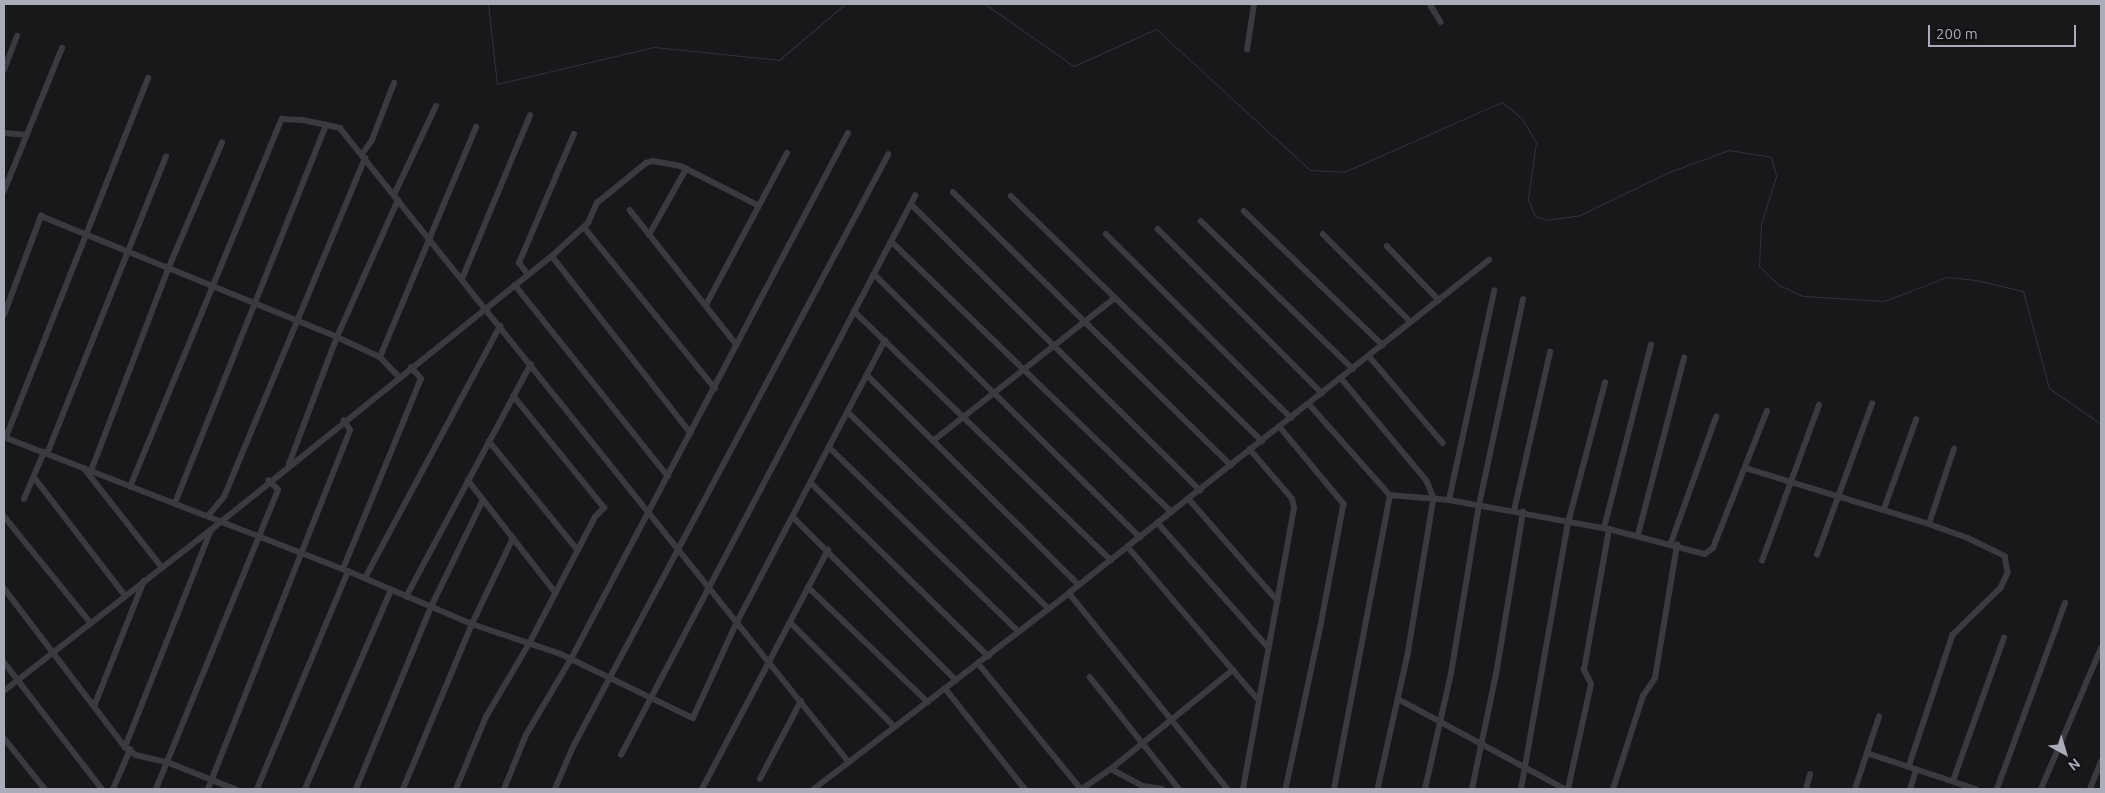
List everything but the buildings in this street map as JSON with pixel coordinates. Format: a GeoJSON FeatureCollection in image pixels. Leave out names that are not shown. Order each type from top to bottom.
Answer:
{"type":"FeatureCollection","features":[{"type":"Feature","properties":{"kind":"street"},"geometry":{"type":"LineString","coordinates":[[1247,50],[1254,4]]}},
{"type":"Feature","properties":{"kind":"street"},"geometry":{"type":"LineString","coordinates":[[1430,4],[1441,22]]}},
{"type":"Feature","properties":{"kind":"street"},"geometry":{"type":"LineString","coordinates":[[4,70],[17,36]]}},
{"type":"Feature","properties":{"kind":"street"},"geometry":{"type":"LineString","coordinates":[[4,191],[25,135],[62,48]]}},
{"type":"Feature","properties":{"kind":"street"},"geometry":{"type":"LineString","coordinates":[[148,78],[5,437],[346,570],[472,624],[530,642],[571,659],[693,718],[737,622],[886,340]]}},
{"type":"Feature","properties":{"kind":"street"},"geometry":{"type":"LineString","coordinates":[[208,516],[224,497],[394,83]]}},
{"type":"Feature","properties":{"kind":"street"},"geometry":{"type":"LineString","coordinates":[[289,465],[337,337],[436,106]]}},
{"type":"Feature","properties":{"kind":"street"},"geometry":{"type":"LineString","coordinates":[[462,279],[530,116]]}},
{"type":"Feature","properties":{"kind":"street"},"geometry":{"type":"LineString","coordinates":[[130,487],[282,119],[340,128],[849,762]]}},
{"type":"Feature","properties":{"kind":"street"},"geometry":{"type":"LineString","coordinates":[[175,503],[326,125]]}},
{"type":"Feature","properties":{"kind":"street"},"geometry":{"type":"LineString","coordinates":[[380,357],[476,127]]}},
{"type":"Feature","properties":{"kind":"street"},"geometry":{"type":"LineString","coordinates":[[504,789],[526,736],[571,659],[848,133]]}},
{"type":"Feature","properties":{"kind":"street"},"geometry":{"type":"LineString","coordinates":[[4,134],[25,135]]}},
{"type":"Feature","properties":{"kind":"street"},"geometry":{"type":"LineString","coordinates":[[528,275],[519,262],[574,134]]}},
{"type":"Feature","properties":{"kind":"street"},"geometry":{"type":"LineString","coordinates":[[91,471],[169,267],[222,143]]}},
{"type":"Feature","properties":{"kind":"street"},"geometry":{"type":"LineString","coordinates":[[706,306],[758,205],[788,153]]}},
{"type":"Feature","properties":{"kind":"street"},"geometry":{"type":"LineString","coordinates":[[555,789],[678,548],[888,155]]}},
{"type":"Feature","properties":{"kind":"street"},"geometry":{"type":"LineString","coordinates":[[24,499],[46,453],[130,250],[166,157]]}},
{"type":"Feature","properties":{"kind":"street"},"geometry":{"type":"LineString","coordinates":[[4,691],[145,579],[211,530],[219,520],[552,256],[584,227],[597,203],[646,163],[654,161],[686,169],[758,205]]}},
{"type":"Feature","properties":{"kind":"street"},"geometry":{"type":"LineString","coordinates":[[649,235],[686,169]]}},
{"type":"Feature","properties":{"kind":"street"},"geometry":{"type":"LineString","coordinates":[[953,192],[1231,465]]}},
{"type":"Feature","properties":{"kind":"street"},"geometry":{"type":"LineString","coordinates":[[621,755],[915,196]]}},
{"type":"Feature","properties":{"kind":"street"},"geometry":{"type":"LineString","coordinates":[[1011,196],[1262,441]]}},
{"type":"Feature","properties":{"kind":"street"},"geometry":{"type":"LineString","coordinates":[[911,204],[1200,490]]}},
{"type":"Feature","properties":{"kind":"street"},"geometry":{"type":"LineString","coordinates":[[630,210],[737,344]]}},
{"type":"Feature","properties":{"kind":"street"},"geometry":{"type":"LineString","coordinates":[[1244,211],[1383,345]]}},
{"type":"Feature","properties":{"kind":"street"},"geometry":{"type":"LineString","coordinates":[[4,315],[40,216],[130,250],[337,337],[380,357],[399,378]]}},
{"type":"Feature","properties":{"kind":"street"},"geometry":{"type":"LineString","coordinates":[[1201,220],[1353,368]]}},
{"type":"Feature","properties":{"kind":"street"},"geometry":{"type":"LineString","coordinates":[[584,227],[715,388]]}},
{"type":"Feature","properties":{"kind":"street"},"geometry":{"type":"LineString","coordinates":[[1158,229],[1322,393]]}},
{"type":"Feature","properties":{"kind":"street"},"geometry":{"type":"LineString","coordinates":[[1106,234],[1291,418]]}},
{"type":"Feature","properties":{"kind":"street"},"geometry":{"type":"LineString","coordinates":[[1323,234],[1411,322]]}},
{"type":"Feature","properties":{"kind":"street"},"geometry":{"type":"LineString","coordinates":[[891,241],[1172,512]]}},
{"type":"Feature","properties":{"kind":"street"},"geometry":{"type":"LineString","coordinates":[[1387,246],[1440,300]]}},
{"type":"Feature","properties":{"kind":"street"},"geometry":{"type":"LineString","coordinates":[[552,256],[691,433]]}},
{"type":"Feature","properties":{"kind":"street"},"geometry":{"type":"LineString","coordinates":[[814,789],[1049,609],[1489,260]]}},
{"type":"Feature","properties":{"kind":"street"},"geometry":{"type":"LineString","coordinates":[[874,274],[1140,537]]}},
{"type":"Feature","properties":{"kind":"street"},"geometry":{"type":"LineString","coordinates":[[515,285],[668,476]]}},
{"type":"Feature","properties":{"kind":"street"},"geometry":{"type":"LineString","coordinates":[[1449,500],[1494,292]]}},
{"type":"Feature","properties":{"kind":"street"},"geometry":{"type":"LineString","coordinates":[[932,441],[1115,298]]}},
{"type":"Feature","properties":{"kind":"street"},"geometry":{"type":"LineString","coordinates":[[1425,789],[1441,721],[1480,505],[1524,300]]}},
{"type":"Feature","properties":{"kind":"street"},"geometry":{"type":"LineString","coordinates":[[854,311],[1111,560]]}},
{"type":"Feature","properties":{"kind":"street"},"geometry":{"type":"LineString","coordinates":[[365,578],[500,326]]}},
{"type":"Feature","properties":{"kind":"street"},"geometry":{"type":"LineString","coordinates":[[1398,699],[1567,789],[1591,684],[1584,670],[1607,528],[1651,344]]}},
{"type":"Feature","properties":{"kind":"street"},"geometry":{"type":"LineString","coordinates":[[1514,511],[1550,352]]}},
{"type":"Feature","properties":{"kind":"street"},"geometry":{"type":"LineString","coordinates":[[1369,356],[1443,443]]}},
{"type":"Feature","properties":{"kind":"street"},"geometry":{"type":"LineString","coordinates":[[1638,535],[1684,358]]}},
{"type":"Feature","properties":{"kind":"street"},"geometry":{"type":"LineString","coordinates":[[406,597],[531,364]]}},
{"type":"Feature","properties":{"kind":"street"},"geometry":{"type":"LineString","coordinates":[[257,789],[421,379],[412,368]]}},
{"type":"Feature","properties":{"kind":"street"},"geometry":{"type":"LineString","coordinates":[[867,375],[1079,585]]}},
{"type":"Feature","properties":{"kind":"street"},"geometry":{"type":"LineString","coordinates":[[1341,378],[1427,482],[1434,498],[1398,699],[1378,789]]}},
{"type":"Feature","properties":{"kind":"street"},"geometry":{"type":"LineString","coordinates":[[1521,789],[1568,523],[1605,383]]}},
{"type":"Feature","properties":{"kind":"street"},"geometry":{"type":"LineString","coordinates":[[456,789],[486,717],[530,642],[595,517],[604,508],[513,396]]}},
{"type":"Feature","properties":{"kind":"street"},"geometry":{"type":"LineString","coordinates":[[1309,404],[1390,495],[1434,498],[1522,512],[1568,523],[1607,528],[1638,535],[1705,554],[1713,548],[1767,411]]}},
{"type":"Feature","properties":{"kind":"street"},"geometry":{"type":"LineString","coordinates":[[1817,555],[1872,404]]}},
{"type":"Feature","properties":{"kind":"street"},"geometry":{"type":"LineString","coordinates":[[1762,561],[1819,405]]}},
{"type":"Feature","properties":{"kind":"street"},"geometry":{"type":"LineString","coordinates":[[848,412],[1049,609]]}},
{"type":"Feature","properties":{"kind":"street"},"geometry":{"type":"LineString","coordinates":[[1671,543],[1716,417]]}},
{"type":"Feature","properties":{"kind":"street"},"geometry":{"type":"LineString","coordinates":[[1884,509],[1916,420]]}},
{"type":"Feature","properties":{"kind":"street"},"geometry":{"type":"LineString","coordinates":[[208,789],[350,430],[344,422]]}},
{"type":"Feature","properties":{"kind":"street"},"geometry":{"type":"LineString","coordinates":[[1280,427],[1344,504],[1322,626],[1286,789]]}},
{"type":"Feature","properties":{"kind":"street"},"geometry":{"type":"LineString","coordinates":[[489,441],[578,550]]}},
{"type":"Feature","properties":{"kind":"street"},"geometry":{"type":"LineString","coordinates":[[829,447],[1019,632]]}},
{"type":"Feature","properties":{"kind":"street"},"geometry":{"type":"LineString","coordinates":[[1929,524],[1954,449]]}},
{"type":"Feature","properties":{"kind":"street"},"geometry":{"type":"LineString","coordinates":[[1244,789],[1258,699],[1278,601],[1294,508],[1292,499],[1250,450]]}},
{"type":"Feature","properties":{"kind":"street"},"geometry":{"type":"LineString","coordinates":[[84,468],[162,567]]}},
{"type":"Feature","properties":{"kind":"street"},"geometry":{"type":"LineString","coordinates":[[1745,468],[1929,524],[1968,538],[2005,556],[2008,573],[2000,588],[1953,634],[1910,768]]}},
{"type":"Feature","properties":{"kind":"street"},"geometry":{"type":"LineString","coordinates":[[34,478],[125,595]]}},
{"type":"Feature","properties":{"kind":"street"},"geometry":{"type":"LineString","coordinates":[[468,480],[556,593]]}},
{"type":"Feature","properties":{"kind":"street"},"geometry":{"type":"LineString","coordinates":[[156,789],[278,490],[269,481]]}},
{"type":"Feature","properties":{"kind":"street"},"geometry":{"type":"LineString","coordinates":[[810,483],[988,656]]}},
{"type":"Feature","properties":{"kind":"street"},"geometry":{"type":"LineString","coordinates":[[1334,789],[1390,495]]}},
{"type":"Feature","properties":{"kind":"street"},"geometry":{"type":"LineString","coordinates":[[1188,499],[1278,601]]}},
{"type":"Feature","properties":{"kind":"street"},"geometry":{"type":"LineString","coordinates":[[356,789],[431,607],[483,500]]}},
{"type":"Feature","properties":{"kind":"street"},"geometry":{"type":"LineString","coordinates":[[1472,789],[1522,512]]}},
{"type":"Feature","properties":{"kind":"street"},"geometry":{"type":"LineString","coordinates":[[4,516],[90,622]]}},
{"type":"Feature","properties":{"kind":"street"},"geometry":{"type":"LineString","coordinates":[[793,517],[956,680]]}},
{"type":"Feature","properties":{"kind":"street"},"geometry":{"type":"LineString","coordinates":[[1158,523],[1269,648]]}},
{"type":"Feature","properties":{"kind":"street"},"geometry":{"type":"LineString","coordinates":[[114,789],[127,749],[211,530]]}},
{"type":"Feature","properties":{"kind":"street"},"geometry":{"type":"LineString","coordinates":[[403,789],[472,624],[513,538]]}},
{"type":"Feature","properties":{"kind":"street"},"geometry":{"type":"LineString","coordinates":[[1613,789],[1643,696],[1655,678],[1677,545]]}},
{"type":"Feature","properties":{"kind":"street"},"geometry":{"type":"LineString","coordinates":[[1128,547],[1258,699]]}},
{"type":"Feature","properties":{"kind":"street"},"geometry":{"type":"LineString","coordinates":[[702,789],[828,550]]}},
{"type":"Feature","properties":{"kind":"street"},"geometry":{"type":"LineString","coordinates":[[94,704],[145,579]]}},
{"type":"Feature","properties":{"kind":"street"},"geometry":{"type":"LineString","coordinates":[[808,587],[928,702]]}},
{"type":"Feature","properties":{"kind":"street"},"geometry":{"type":"LineString","coordinates":[[4,588],[127,749],[136,755],[167,762],[235,789]]}},
{"type":"Feature","properties":{"kind":"street"},"geometry":{"type":"LineString","coordinates":[[305,789],[391,590]]}},
{"type":"Feature","properties":{"kind":"street"},"geometry":{"type":"LineString","coordinates":[[1069,593],[1228,789]]}},
{"type":"Feature","properties":{"kind":"street"},"geometry":{"type":"LineString","coordinates":[[1997,789],[2065,603]]}},
{"type":"Feature","properties":{"kind":"street"},"geometry":{"type":"LineString","coordinates":[[790,622],[895,727]]}},
{"type":"Feature","properties":{"kind":"street"},"geometry":{"type":"LineString","coordinates":[[1955,784],[2004,638]]}},
{"type":"Feature","properties":{"kind":"street"},"geometry":{"type":"LineString","coordinates":[[2040,789],[2101,648]]}},
{"type":"Feature","properties":{"kind":"street"},"geometry":{"type":"LineString","coordinates":[[4,662],[102,789]]}},
{"type":"Feature","properties":{"kind":"street"},"geometry":{"type":"LineString","coordinates":[[978,663],[1081,789],[1111,770],[1233,670]]}},
{"type":"Feature","properties":{"kind":"street"},"geometry":{"type":"LineString","coordinates":[[1090,677],[1180,789]]}},
{"type":"Feature","properties":{"kind":"street"},"geometry":{"type":"LineString","coordinates":[[946,688],[1026,789]]}},
{"type":"Feature","properties":{"kind":"street"},"geometry":{"type":"LineString","coordinates":[[760,779],[801,701]]}},
{"type":"Feature","properties":{"kind":"street"},"geometry":{"type":"LineString","coordinates":[[1855,789],[1879,718]]}},
{"type":"Feature","properties":{"kind":"street"},"geometry":{"type":"LineString","coordinates":[[4,738],[45,789]]}},
{"type":"Feature","properties":{"kind":"street"},"geometry":{"type":"LineString","coordinates":[[1867,753],[1955,784],[1976,789]]}},
{"type":"Feature","properties":{"kind":"street"},"geometry":{"type":"LineString","coordinates":[[2090,789],[2101,762]]}},
{"type":"Feature","properties":{"kind":"street"},"geometry":{"type":"LineString","coordinates":[[1111,770],[1143,786],[1162,789]]}},
{"type":"Feature","properties":{"kind":"street"},"geometry":{"type":"LineString","coordinates":[[1910,789],[1916,770]]}},
{"type":"Feature","properties":{"kind":"street"},"geometry":{"type":"LineString","coordinates":[[1806,789],[1810,775]]}},
{"type":"Feature","properties":{"kind":"waterway"},"geometry":{"type":"LineString","coordinates":[[488,4],[497,84],[654,47],[779,60],[845,4]]}},
{"type":"Feature","properties":{"kind":"waterway"},"geometry":{"type":"LineString","coordinates":[[985,4],[1074,66],[1156,29],[1310,170],[1344,172],[1502,102],[1522,119],[1536,142],[1528,199],[1535,216],[1546,220],[1580,215],[1669,172],[1729,150],[1771,157],[1776,176],[1761,224],[1759,266],[1779,285],[1803,296],[1884,301],[1947,277],[1976,280],[2023,291],[2049,388],[2101,424]]}}]}
